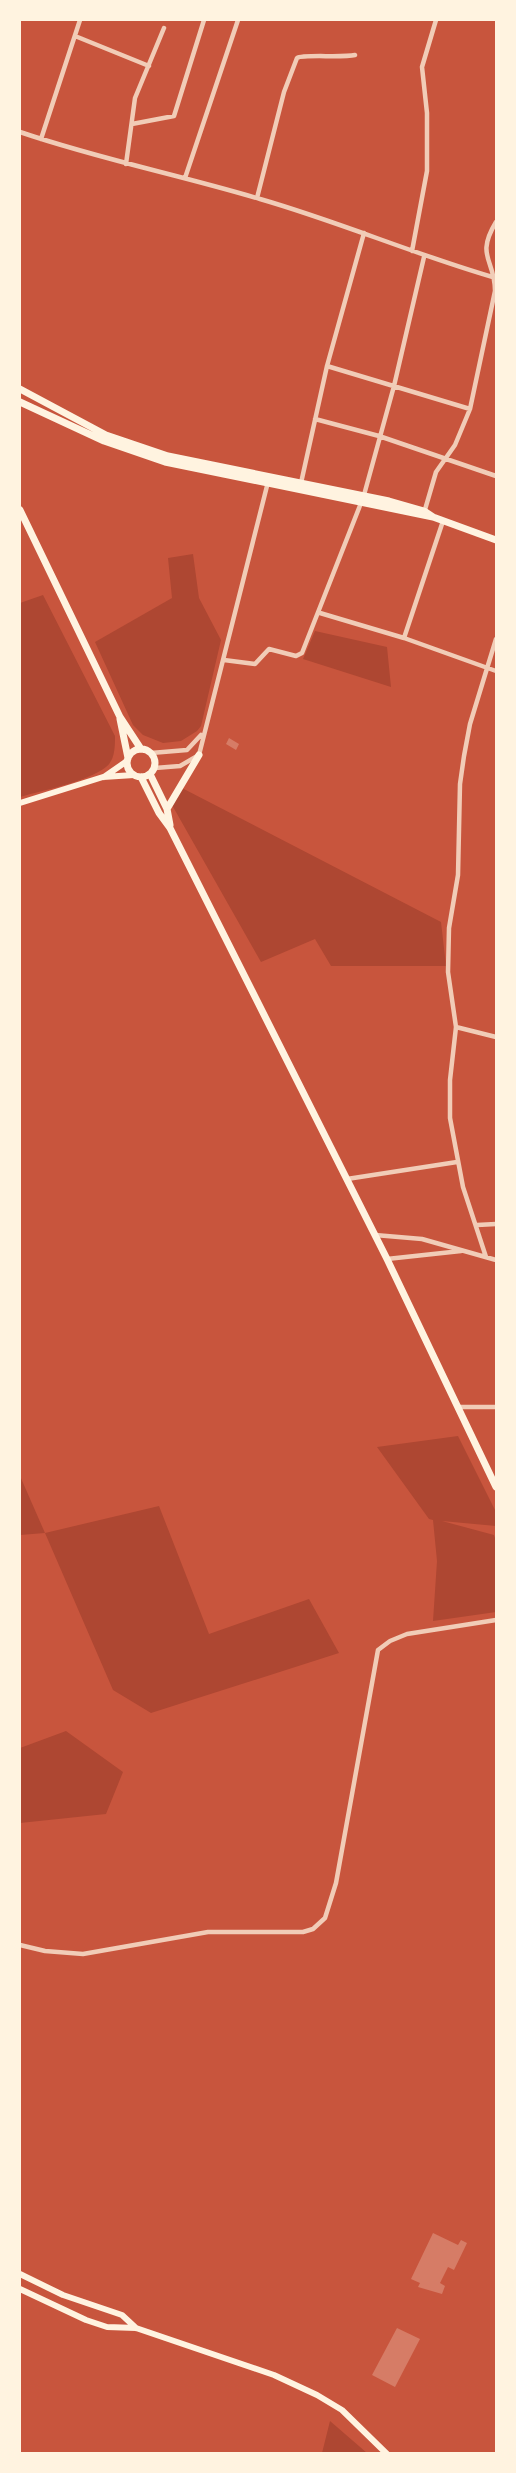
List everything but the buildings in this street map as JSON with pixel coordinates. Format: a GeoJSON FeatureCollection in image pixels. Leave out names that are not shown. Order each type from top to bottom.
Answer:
{"type":"FeatureCollection","features":[{"type":"Feature","properties":{"kind":"main road"},"geometry":{"type":"LineString","coordinates":[[20,389],[142,452]]}},
{"type":"Feature","properties":{"kind":"main road"},"geometry":{"type":"LineString","coordinates":[[20,402],[104,441],[142,452],[168,456],[361,503],[423,514]]}},
{"type":"Feature","properties":{"kind":"main road"},"geometry":{"type":"LineString","coordinates":[[269,480],[301,483],[364,495],[496,540]]}},
{"type":"Feature","properties":{"kind":"main road"},"geometry":{"type":"LineString","coordinates":[[20,510],[22,520],[120,717],[141,749]]}},
{"type":"Feature","properties":{"kind":"main road"},"geometry":{"type":"LineString","coordinates":[[120,717],[130,771],[137,776],[170,828],[387,1258],[496,1487]]}},
{"type":"Feature","properties":{"kind":"main road"},"geometry":{"type":"LineString","coordinates":[[103,777],[128,760],[135,750],[141,749],[151,753],[152,771],[167,809],[170,828]]}},
{"type":"Feature","properties":{"kind":"main road"},"geometry":{"type":"LineString","coordinates":[[167,809],[199,755]]}},
{"type":"Feature","properties":{"kind":"main road"},"geometry":{"type":"LineString","coordinates":[[20,803],[103,777],[137,776],[152,771]]}},
{"type":"Feature","properties":{"kind":"main road"},"geometry":{"type":"LineString","coordinates":[[20,2274],[63,2295],[122,2315],[136,2328]]}},
{"type":"Feature","properties":{"kind":"main road"},"geometry":{"type":"LineString","coordinates":[[20,2289],[106,2327],[136,2328],[274,2375],[317,2395],[342,2410],[387,2454]]}},
{"type":"Feature","properties":{"kind":"street"},"geometry":{"type":"LineString","coordinates":[[41,139],[80,20]]}},
{"type":"Feature","properties":{"kind":"street"},"geometry":{"type":"LineString","coordinates":[[132,123],[174,116],[204,20]]}},
{"type":"Feature","properties":{"kind":"street"},"geometry":{"type":"LineString","coordinates":[[184,178],[238,20]]}},
{"type":"Feature","properties":{"kind":"street"},"geometry":{"type":"LineString","coordinates":[[412,251],[427,171],[427,113],[422,67],[436,20]]}},
{"type":"Feature","properties":{"kind":"street"},"geometry":{"type":"LineString","coordinates":[[126,164],[135,98],[164,28]]}},
{"type":"Feature","properties":{"kind":"street"},"geometry":{"type":"LineString","coordinates":[[75,36],[149,66]]}},
{"type":"Feature","properties":{"kind":"street"},"geometry":{"type":"LineString","coordinates":[[257,198],[288,77],[297,58],[303,55],[336,58],[355,56]]}},
{"type":"Feature","properties":{"kind":"street"},"geometry":{"type":"LineString","coordinates":[[20,132],[126,164],[257,198],[364,233],[424,257],[496,278]]}},
{"type":"Feature","properties":{"kind":"street"},"geometry":{"type":"LineString","coordinates":[[423,514],[436,472],[455,445],[470,409],[492,311],[496,278],[485,251],[488,238],[496,222]]}},
{"type":"Feature","properties":{"kind":"street"},"geometry":{"type":"LineString","coordinates":[[301,483],[327,366],[364,233]]}},
{"type":"Feature","properties":{"kind":"street"},"geometry":{"type":"LineString","coordinates":[[364,495],[394,386],[424,257]]}},
{"type":"Feature","properties":{"kind":"street"},"geometry":{"type":"LineString","coordinates":[[327,366],[470,409]]}},
{"type":"Feature","properties":{"kind":"street"},"geometry":{"type":"LineString","coordinates":[[315,419],[379,436],[496,476]]}},
{"type":"Feature","properties":{"kind":"street"},"geometry":{"type":"LineString","coordinates":[[152,771],[180,766],[199,755],[269,480]]}},
{"type":"Feature","properties":{"kind":"street"},"geometry":{"type":"LineString","coordinates":[[224,660],[255,664],[269,649],[300,656],[320,613],[361,503]]}},
{"type":"Feature","properties":{"kind":"street"},"geometry":{"type":"LineString","coordinates":[[404,638],[443,521]]}},
{"type":"Feature","properties":{"kind":"street"},"geometry":{"type":"LineString","coordinates":[[320,613],[404,638],[496,671]]}},
{"type":"Feature","properties":{"kind":"street"},"geometry":{"type":"LineString","coordinates":[[486,1257],[457,1162],[450,1118],[450,1080],[456,1027],[448,972],[449,928],[458,875],[460,784],[470,724],[496,639]]}},
{"type":"Feature","properties":{"kind":"street"},"geometry":{"type":"LineString","coordinates":[[151,753],[187,750],[203,733]]}},
{"type":"Feature","properties":{"kind":"street"},"geometry":{"type":"LineString","coordinates":[[456,1027],[496,1037]]}},
{"type":"Feature","properties":{"kind":"street"},"geometry":{"type":"LineString","coordinates":[[347,1179],[457,1162]]}},
{"type":"Feature","properties":{"kind":"street"},"geometry":{"type":"LineString","coordinates":[[477,1225],[496,1224]]}},
{"type":"Feature","properties":{"kind":"street"},"geometry":{"type":"LineString","coordinates":[[375,1235],[423,1239],[496,1260]]}},
{"type":"Feature","properties":{"kind":"street"},"geometry":{"type":"LineString","coordinates":[[387,1258],[464,1250]]}},
{"type":"Feature","properties":{"kind":"street"},"geometry":{"type":"LineString","coordinates":[[458,1407],[496,1407]]}},
{"type":"Feature","properties":{"kind":"street"},"geometry":{"type":"LineString","coordinates":[[20,1945],[45,1951],[83,1954],[134,1947],[189,1934],[303,1932],[321,1924],[330,1909],[336,1883],[378,1650],[390,1641],[408,1634],[496,1620]]}},
{"type":"Feature","properties":{"kind":"shaded area"},"geometry":{"type":"Polygon","coordinates":[[[193,554],[199,598],[221,640],[201,726],[181,741],[163,743],[143,735],[133,725],[95,642],[172,598],[168,558],[193,554]]]}},
{"type":"Feature","properties":{"kind":"shaded area"},"geometry":{"type":"Polygon","coordinates":[[[43,595],[115,736],[115,749],[109,764],[98,772],[77,781],[20,797],[20,603],[43,595]]]}},
{"type":"Feature","properties":{"kind":"shaded area"},"geometry":{"type":"Polygon","coordinates":[[[315,631],[387,647],[391,687],[303,659],[315,631]]]}},
{"type":"Feature","properties":{"kind":"shaded area"},"geometry":{"type":"Polygon","coordinates":[[[180,787],[441,922],[446,966],[331,966],[315,939],[261,962],[172,805],[180,787]]]}},
{"type":"Feature","properties":{"kind":"shaded area"},"geometry":{"type":"Polygon","coordinates":[[[458,1436],[496,1512],[496,1526],[442,1521],[494,1535],[496,1541],[496,1612],[433,1621],[437,1561],[433,1520],[429,1519],[377,1447],[458,1436]]]}},
{"type":"Feature","properties":{"kind":"shaded area"},"geometry":{"type":"Polygon","coordinates":[[[20,1476],[45,1533],[20,1535],[20,1476]]]}},
{"type":"Feature","properties":{"kind":"shaded area"},"geometry":{"type":"Polygon","coordinates":[[[159,1506],[209,1634],[309,1599],[339,1653],[151,1713],[113,1690],[45,1533],[159,1506]]]}},
{"type":"Feature","properties":{"kind":"shaded area"},"geometry":{"type":"Polygon","coordinates":[[[66,1731],[123,1772],[106,1814],[20,1823],[20,1748],[66,1731]]]}},
{"type":"Feature","properties":{"kind":"shaded area"},"geometry":{"type":"Polygon","coordinates":[[[330,2421],[367,2453],[322,2453],[330,2421]]]}}]}
